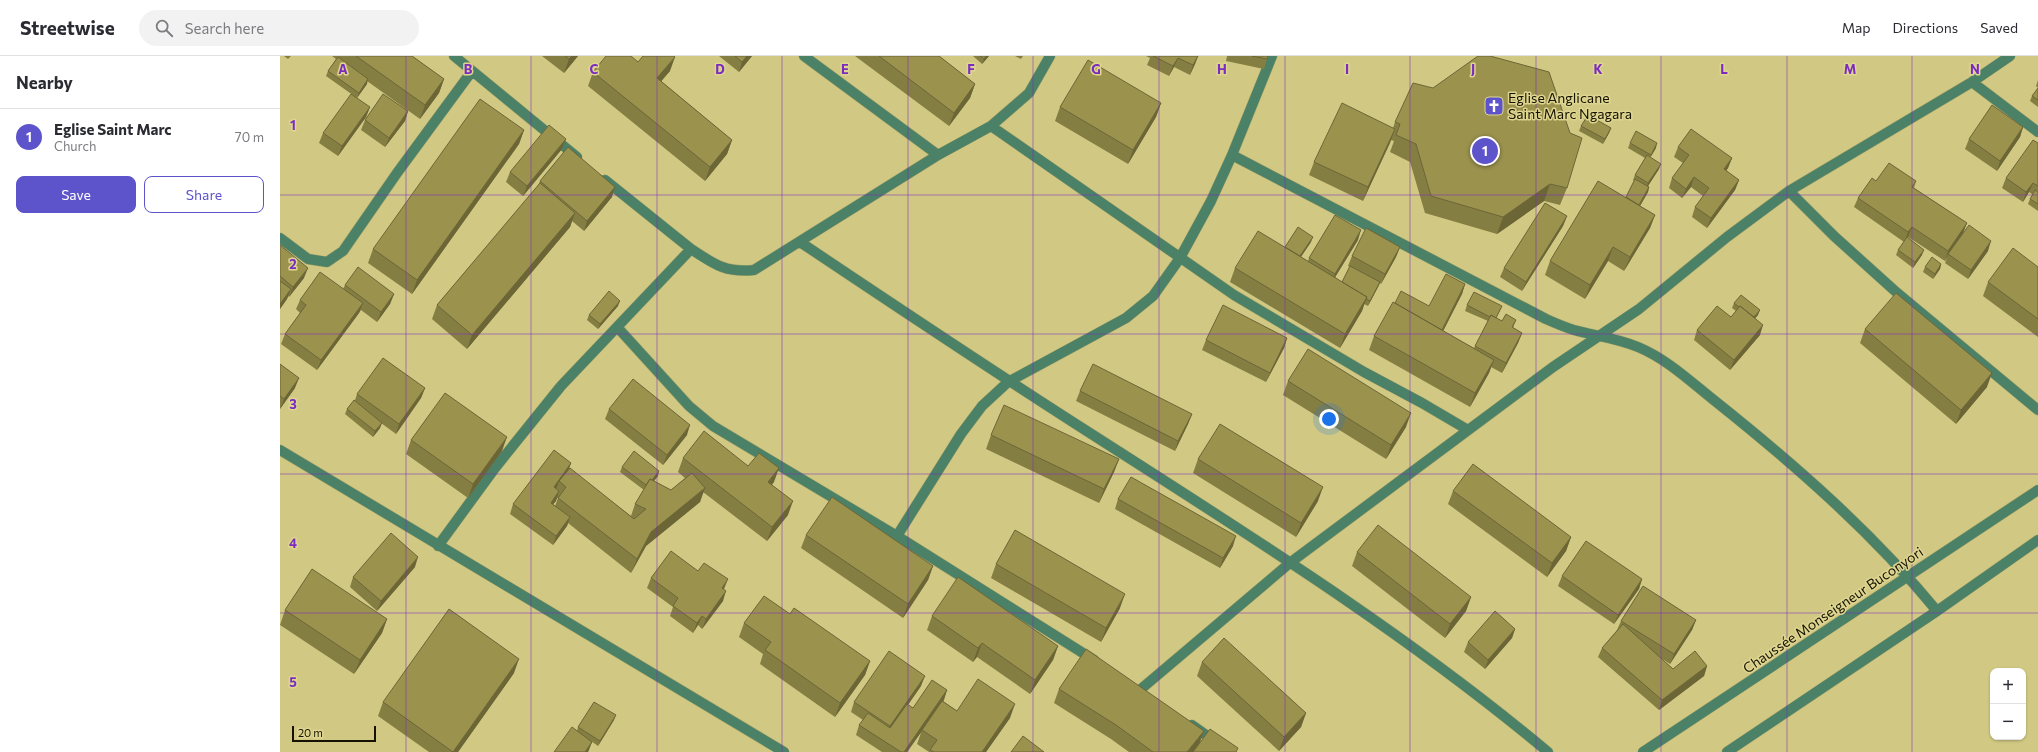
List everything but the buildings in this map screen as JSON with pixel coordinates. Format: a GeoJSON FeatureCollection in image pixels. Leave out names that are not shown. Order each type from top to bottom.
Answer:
{"type":"FeatureCollection","features":[{"type":"Feature","properties":{"kind":"street"},"geometry":{"type":"LineString","coordinates":[[454,56],[691,249],[716,265],[737,272],[754,270],[938,155],[990,126],[1029,93],[1050,56]]}},
{"type":"Feature","properties":{"kind":"street"},"geometry":{"type":"LineString","coordinates":[[804,56],[938,155]]}},
{"type":"Feature","properties":{"kind":"street"},"geometry":{"type":"LineString","coordinates":[[897,536],[961,434],[982,406],[1008,382],[1126,318],[1153,296],[1180,258],[1211,201],[1232,155],[1272,56]]}},
{"type":"Feature","properties":{"kind":"street"},"geometry":{"type":"LineString","coordinates":[[1141,690],[1291,562],[1553,367],[1639,310],[1727,237],[1789,191],[1972,82],[2010,56]]}},
{"type":"Feature","properties":{"kind":"street"},"geometry":{"type":"LineString","coordinates":[[280,238],[308,259],[327,262],[343,252],[472,71]]}},
{"type":"Feature","properties":{"kind":"street"},"geometry":{"type":"LineString","coordinates":[[1972,82],[2038,132]]}},
{"type":"Feature","properties":{"kind":"street"},"geometry":{"type":"LineString","coordinates":[[990,126],[1234,294],[1300,334],[1468,430]]}},
{"type":"Feature","properties":{"kind":"street"},"geometry":{"type":"LineString","coordinates":[[1232,155],[1546,319],[1574,330],[1601,335],[1639,348],[1664,362],[1727,411],[1829,498],[1908,576],[1937,610]]}},
{"type":"Feature","properties":{"kind":"street"},"geometry":{"type":"LineString","coordinates":[[1789,191],[1834,236],[1895,291],[2038,410]]}},
{"type":"Feature","properties":{"kind":"street"},"geometry":{"type":"LineString","coordinates":[[800,242],[1008,382],[1291,562],[1429,658],[1499,711],[1548,752]]}},
{"type":"Feature","properties":{"kind":"street"},"geometry":{"type":"LineString","coordinates":[[438,546],[526,427],[561,386],[618,328],[691,249]]}},
{"type":"Feature","properties":{"kind":"street"},"geometry":{"type":"LineString","coordinates":[[618,328],[689,406],[713,426],[897,536],[1101,664]]}},
{"type":"Feature","properties":{"kind":"street"},"geometry":{"type":"LineString","coordinates":[[280,450],[784,752]]}},
{"type":"Feature","properties":{"kind":"street","name":"Chaussée Monseigneur Buconyori"},"geometry":{"type":"LineString","coordinates":[[1643,752],[1787,658],[2038,490]]}},
{"type":"Feature","properties":{"kind":"street"},"geometry":{"type":"LineString","coordinates":[[1727,752],[2038,540]]}},
{"type":"Feature","properties":{"kind":"street"},"geometry":{"type":"LineString","coordinates":[[1185,721],[1230,752]]}},
{"type":"Feature","properties":{"kind":"place","name":"Eglise Anglicane Saint Marc Ngagara"},"geometry":{"type":"Point","coordinates":[1494,106]}},
{"type":"Feature","properties":{"kind":"place","name":"Eglise Saint Marc"},"geometry":{"type":"Point","coordinates":[1485,151]}}]}
